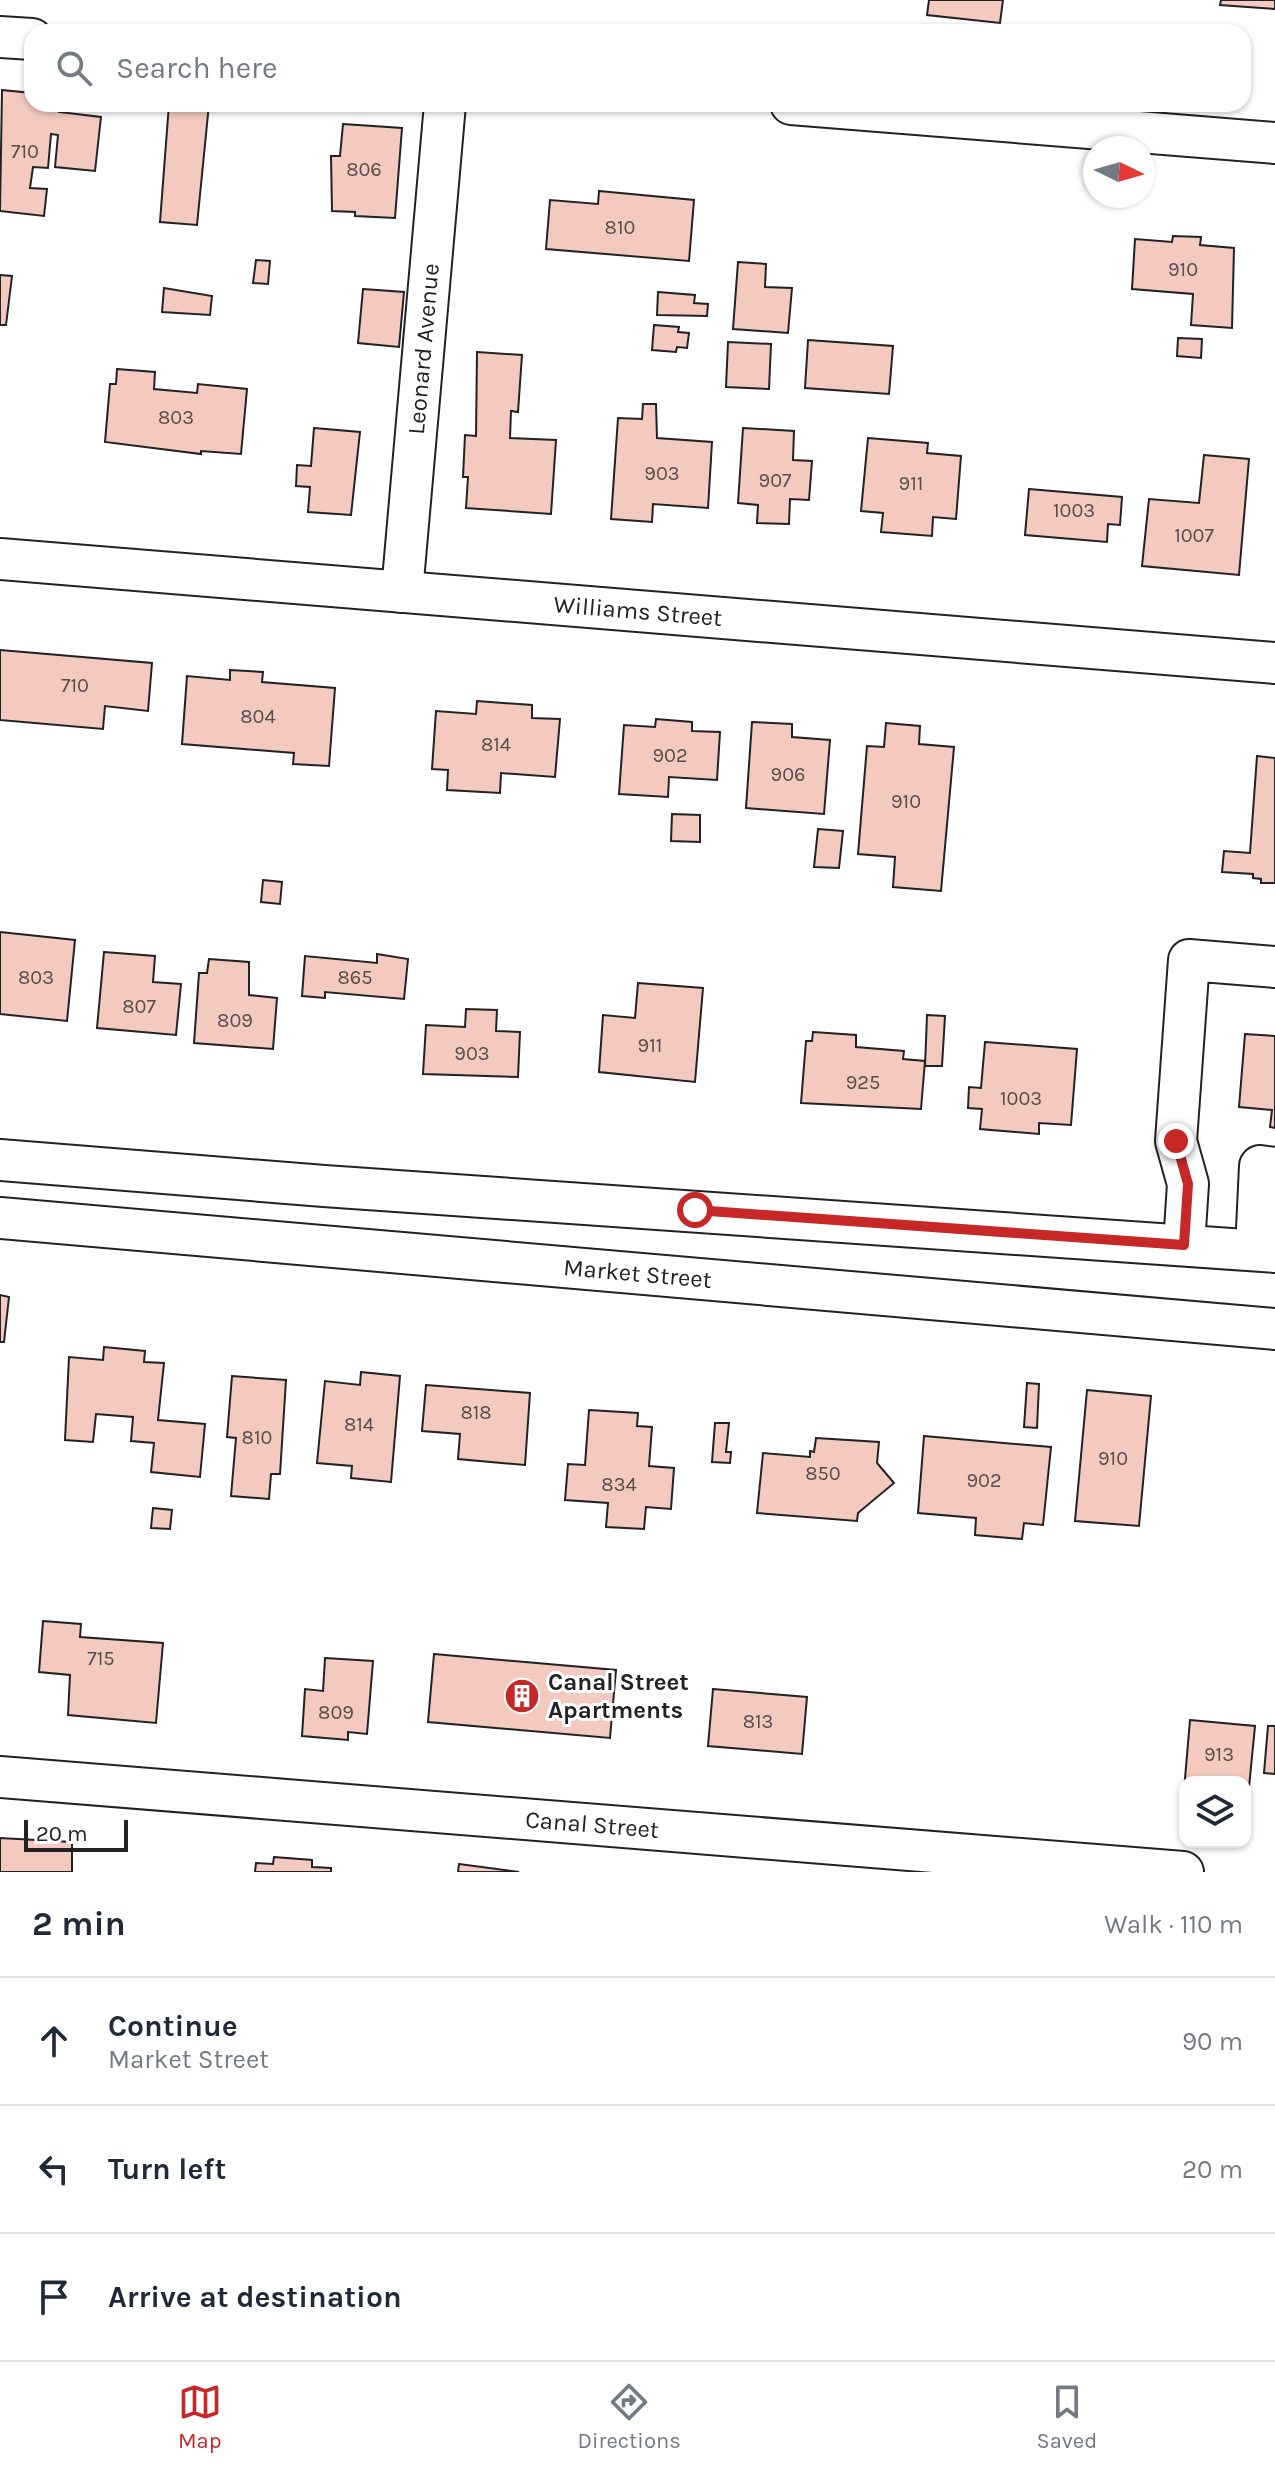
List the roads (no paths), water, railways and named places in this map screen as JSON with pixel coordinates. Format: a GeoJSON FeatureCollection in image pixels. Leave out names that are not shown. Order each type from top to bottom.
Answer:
{"type":"FeatureCollection","features":[{"type":"Feature","properties":{"kind":"street"},"geometry":{"type":"LineString","coordinates":[[0,37],[24,38]]}},
{"type":"Feature","properties":{"kind":"street","name":"Leonard Avenue"},"geometry":{"type":"LineString","coordinates":[[402,592],[444,112]]}},
{"type":"Feature","properties":{"kind":"street"},"geometry":{"type":"LineString","coordinates":[[890,112],[1275,143]]}},
{"type":"Feature","properties":{"kind":"street","name":"Williams Street"},"geometry":{"type":"LineString","coordinates":[[0,559],[1275,663]]}},
{"type":"Feature","properties":{"kind":"street"},"geometry":{"type":"LineString","coordinates":[[1184,1245],[1188,1184],[1176,1141],[1189,960],[1275,967]]}},
{"type":"Feature","properties":{"kind":"street"},"geometry":{"type":"LineString","coordinates":[[0,1160],[324,1186],[1266,1251],[1260,1166],[1275,1168]]}},
{"type":"Feature","properties":{"kind":"street","name":"Market Street"},"geometry":{"type":"LineString","coordinates":[[0,1218],[1275,1329]]}},
{"type":"Feature","properties":{"kind":"street","name":"Canal Street"},"geometry":{"type":"LineString","coordinates":[[0,1777],[1183,1872]]}},
{"type":"Feature","properties":{"kind":"place","name":"Canal Street Apartments"},"geometry":{"type":"Point","coordinates":[522,1696]}}]}
